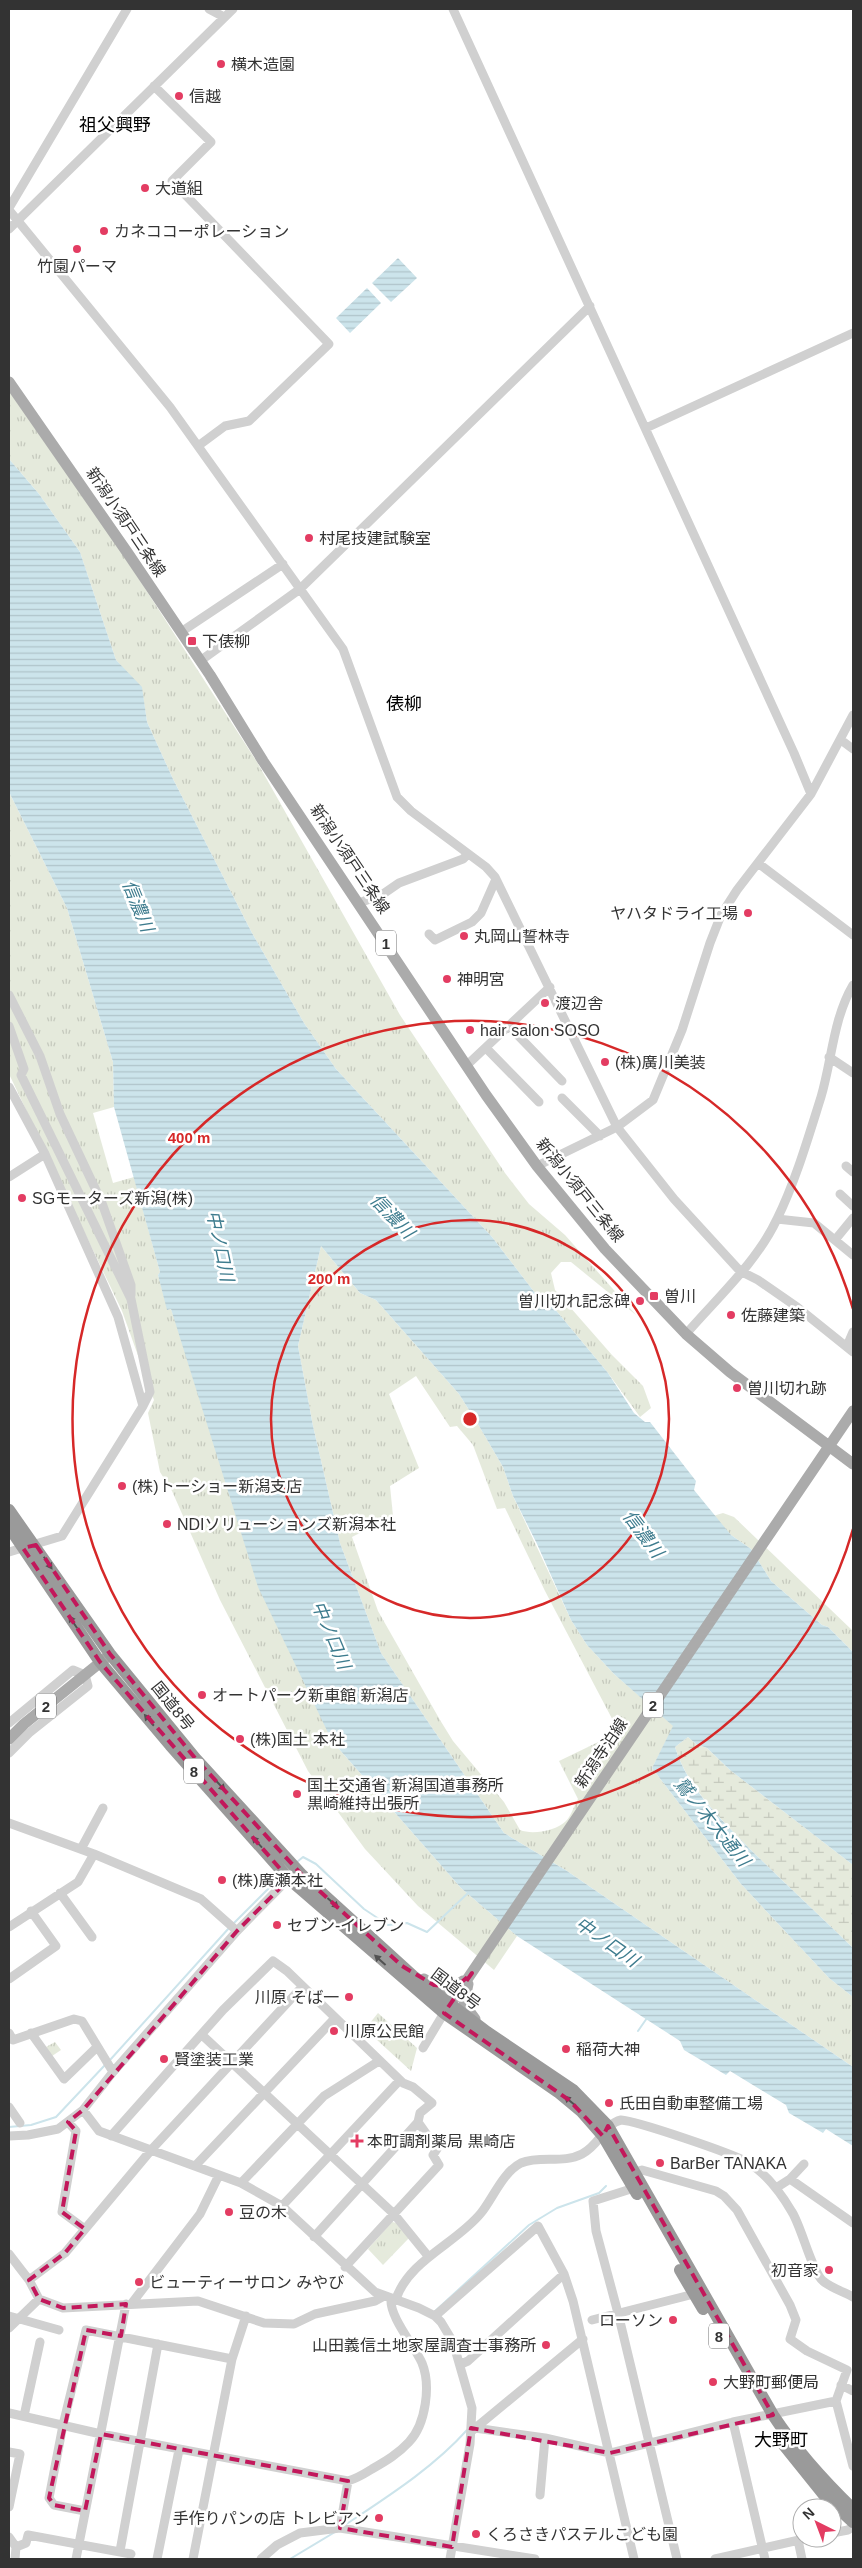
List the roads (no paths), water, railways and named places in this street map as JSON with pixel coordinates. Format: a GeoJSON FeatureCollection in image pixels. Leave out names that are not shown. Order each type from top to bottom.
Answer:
{"type":"FeatureCollection","features":[{"type":"Feature","properties":{"kind":"highway","name":"国道8号"},"geometry":{"type":"LineString","coordinates":[[9,1510],[36,1545],[105,1658]]}},
{"type":"Feature","properties":{"kind":"highway","name":"国道8号"},"geometry":{"type":"LineString","coordinates":[[9,1527],[105,1658],[195,1758],[293,1874],[447,2009],[564,2096],[606,2131],[634,2188],[694,2294],[769,2415],[822,2480],[853,2509]]}},
{"type":"Feature","properties":{"kind":"highway","name":"国道8号"},"geometry":{"type":"LineString","coordinates":[[293,1874],[402,1966],[447,2009],[482,2029],[573,2090],[606,2131],[635,2172],[769,2415],[777,2436],[824,2495],[853,2522]]}},
{"type":"Feature","properties":{"kind":"main road","name":"新潟小須戸三条線"},"geometry":{"type":"LineString","coordinates":[[9,382],[45,431],[200,660],[263,761],[537,1166],[605,1248],[686,1334],[730,1372],[827,1448],[853,1464]]}},
{"type":"Feature","properties":{"kind":"main road","name":"新潟寺泊線"},"geometry":{"type":"LineString","coordinates":[[447,2009],[853,1412]]}},
{"type":"Feature","properties":{"kind":"main road","name":"2"},"geometry":{"type":"LineString","coordinates":[[9,1738],[105,1658]]}},
{"type":"Feature","properties":{"kind":"main road"},"geometry":{"type":"LineString","coordinates":[[402,1966],[411,1968],[441,1988],[456,1987],[472,1973]]}},
{"type":"Feature","properties":{"kind":"main road"},"geometry":{"type":"LineString","coordinates":[[472,1973],[465,1992],[464,2004],[482,2029]]}},
{"type":"Feature","properties":{"kind":"street"},"geometry":{"type":"LineString","coordinates":[[127,9],[9,209],[133,360],[198,446],[348,658],[397,797],[411,811],[490,871],[496,879],[617,1127],[674,1198],[740,1271],[774,1291],[850,1349],[853,1332]]}},
{"type":"Feature","properties":{"kind":"street"},"geometry":{"type":"LineString","coordinates":[[209,9],[224,17]]}},
{"type":"Feature","properties":{"kind":"street"},"geometry":{"type":"LineString","coordinates":[[9,229],[233,9]]}},
{"type":"Feature","properties":{"kind":"street"},"geometry":{"type":"LineString","coordinates":[[454,9],[811,794]]}},
{"type":"Feature","properties":{"kind":"street"},"geometry":{"type":"LineString","coordinates":[[154,86],[211,142],[172,181],[328,344],[249,420],[225,426],[198,446]]}},
{"type":"Feature","properties":{"kind":"street"},"geometry":{"type":"LineString","coordinates":[[200,660],[300,589],[590,306]]}},
{"type":"Feature","properties":{"kind":"street"},"geometry":{"type":"LineString","coordinates":[[646,428],[853,333]]}},
{"type":"Feature","properties":{"kind":"street"},"geometry":{"type":"LineString","coordinates":[[181,632],[283,564]]}},
{"type":"Feature","properties":{"kind":"street"},"geometry":{"type":"LineString","coordinates":[[537,1166],[617,1127],[653,1100],[682,1030],[721,915],[729,900],[811,794],[853,715]]}},
{"type":"Feature","properties":{"kind":"street"},"geometry":{"type":"LineString","coordinates":[[841,740],[853,748]]}},
{"type":"Feature","properties":{"kind":"street"},"geometry":{"type":"LineString","coordinates":[[359,903],[383,894],[399,883],[463,859],[468,854]]}},
{"type":"Feature","properties":{"kind":"street"},"geometry":{"type":"LineString","coordinates":[[758,863],[853,935]]}},
{"type":"Feature","properties":{"kind":"street"},"geometry":{"type":"LineString","coordinates":[[429,934],[436,940],[472,922],[481,913],[496,879]]}},
{"type":"Feature","properties":{"kind":"street"},"geometry":{"type":"LineString","coordinates":[[686,1334],[740,1271],[777,1219],[821,1096],[829,1056],[846,997],[853,985]]}},
{"type":"Feature","properties":{"kind":"street"},"geometry":{"type":"LineString","coordinates":[[467,1065],[550,987]]}},
{"type":"Feature","properties":{"kind":"street"},"geometry":{"type":"LineString","coordinates":[[9,995],[40,1056],[60,1114],[102,1203],[131,1285],[131,1299],[150,1392],[62,1536],[9,1552]]}},
{"type":"Feature","properties":{"kind":"street"},"geometry":{"type":"LineString","coordinates":[[9,1026],[24,1069],[20,1075],[131,1299]]}},
{"type":"Feature","properties":{"kind":"street"},"geometry":{"type":"LineString","coordinates":[[509,1026],[562,1081]]}},
{"type":"Feature","properties":{"kind":"street"},"geometry":{"type":"LineString","coordinates":[[486,1048],[539,1102]]}},
{"type":"Feature","properties":{"kind":"street"},"geometry":{"type":"LineString","coordinates":[[829,1056],[853,1073]]}},
{"type":"Feature","properties":{"kind":"street"},"geometry":{"type":"LineString","coordinates":[[9,1088],[45,1154],[118,1317],[141,1409]]}},
{"type":"Feature","properties":{"kind":"street"},"geometry":{"type":"LineString","coordinates":[[562,1098],[600,1136]]}},
{"type":"Feature","properties":{"kind":"street"},"geometry":{"type":"LineString","coordinates":[[9,1178],[45,1154]]}},
{"type":"Feature","properties":{"kind":"street"},"geometry":{"type":"LineString","coordinates":[[840,1194],[853,1206]]}},
{"type":"Feature","properties":{"kind":"street"},"geometry":{"type":"LineString","coordinates":[[835,1240],[853,1218]]}},
{"type":"Feature","properties":{"kind":"street"},"geometry":{"type":"LineString","coordinates":[[777,1219],[814,1224],[853,1255]]}},
{"type":"Feature","properties":{"kind":"street"},"geometry":{"type":"LineString","coordinates":[[9,1723],[73,1670],[84,1675],[88,1686],[29,1733],[9,1753]]}},
{"type":"Feature","properties":{"kind":"street"},"geometry":{"type":"LineString","coordinates":[[81,1849],[103,1808]]}},
{"type":"Feature","properties":{"kind":"street"},"geometry":{"type":"LineString","coordinates":[[9,1824],[94,1854],[201,1899],[237,1931]]}},
{"type":"Feature","properties":{"kind":"street"},"geometry":{"type":"LineString","coordinates":[[9,1927],[78,1882],[94,1854]]}},
{"type":"Feature","properties":{"kind":"street"},"geometry":{"type":"LineString","coordinates":[[9,2136],[28,2135],[58,2128],[83,2110],[113,2072],[237,1931],[293,1874]]}},
{"type":"Feature","properties":{"kind":"street"},"geometry":{"type":"LineString","coordinates":[[60,1893],[92,1937]]}},
{"type":"Feature","properties":{"kind":"street"},"geometry":{"type":"LineString","coordinates":[[9,1979],[56,1946],[31,1911]]}},
{"type":"Feature","properties":{"kind":"street"},"geometry":{"type":"LineString","coordinates":[[111,2136],[223,2010],[274,1961],[400,2080],[432,2103],[420,2113],[418,2122],[314,2237]]}},
{"type":"Feature","properties":{"kind":"street"},"geometry":{"type":"LineString","coordinates":[[29,2280],[65,2253],[152,2149],[302,1987]]}},
{"type":"Feature","properties":{"kind":"street"},"geometry":{"type":"LineString","coordinates":[[423,2048],[447,2009]]}},
{"type":"Feature","properties":{"kind":"street"},"geometry":{"type":"LineString","coordinates":[[196,2165],[335,2018]]}},
{"type":"Feature","properties":{"kind":"street"},"geometry":{"type":"LineString","coordinates":[[9,2033],[13,2040],[74,2019],[82,2021],[113,2072]]}},
{"type":"Feature","properties":{"kind":"street"},"geometry":{"type":"LineString","coordinates":[[31,2033],[64,2079],[97,2048]]}},
{"type":"Feature","properties":{"kind":"street"},"geometry":{"type":"LineString","coordinates":[[202,2035],[394,2214],[428,2256]]}},
{"type":"Feature","properties":{"kind":"street"},"geometry":{"type":"LineString","coordinates":[[241,2183],[324,2096],[379,2061]]}},
{"type":"Feature","properties":{"kind":"street"},"geometry":{"type":"LineString","coordinates":[[282,2206],[400,2080]]}},
{"type":"Feature","properties":{"kind":"street"},"geometry":{"type":"LineString","coordinates":[[9,2107],[20,2123]]}},
{"type":"Feature","properties":{"kind":"street"},"geometry":{"type":"LineString","coordinates":[[83,2110],[99,2131],[241,2183],[282,2206],[374,2292],[436,2316],[450,2335],[461,2364],[471,2400],[473,2430],[450,2559]]}},
{"type":"Feature","properties":{"kind":"street"},"geometry":{"type":"LineString","coordinates":[[9,2254],[29,2280],[39,2299],[63,2308],[198,2301],[264,2323],[294,2324],[315,2314],[390,2298],[399,2291],[428,2256],[475,2221],[512,2169],[527,2161],[571,2158],[581,2155],[614,2122],[627,2120],[740,2160],[760,2172],[776,2188],[804,2236],[819,2276],[824,2281],[853,2297]]}},
{"type":"Feature","properties":{"kind":"street"},"geometry":{"type":"LineString","coordinates":[[68,2122],[76,2131],[62,2212],[85,2229]]}},
{"type":"Feature","properties":{"kind":"street"},"geometry":{"type":"LineString","coordinates":[[346,2267],[438,2165],[433,2155],[436,2149],[418,2122]]}},
{"type":"Feature","properties":{"kind":"street"},"geometry":{"type":"LineString","coordinates":[[776,2188],[790,2179],[804,2164]]}},
{"type":"Feature","properties":{"kind":"street"},"geometry":{"type":"LineString","coordinates":[[635,2172],[642,2170],[716,2191],[724,2196],[737,2210],[790,2305],[796,2320],[790,2339],[807,2351],[847,2370],[836,2401],[853,2466]]}},
{"type":"Feature","properties":{"kind":"street"},"geometry":{"type":"LineString","coordinates":[[76,2559],[129,2304],[200,2214],[219,2175]]}},
{"type":"Feature","properties":{"kind":"street"},"geometry":{"type":"LineString","coordinates":[[790,2179],[853,2223]]}},
{"type":"Feature","properties":{"kind":"street"},"geometry":{"type":"LineString","coordinates":[[634,2188],[593,2201],[596,2231],[618,2313],[677,2559]]}},
{"type":"Feature","properties":{"kind":"street"},"geometry":{"type":"LineString","coordinates":[[436,2316],[538,2226],[564,2274],[583,2339],[634,2559]]}},
{"type":"Feature","properties":{"kind":"street"},"geometry":{"type":"LineString","coordinates":[[461,2364],[468,2361],[564,2274]]}},
{"type":"Feature","properties":{"kind":"street"},"geometry":{"type":"LineString","coordinates":[[592,2320],[694,2294]]}},
{"type":"Feature","properties":{"kind":"street"},"geometry":{"type":"LineString","coordinates":[[9,2413],[179,2450],[348,2481],[385,2462],[411,2441],[424,2409],[427,2385],[422,2364],[394,2313],[390,2304],[390,2298]]}},
{"type":"Feature","properties":{"kind":"street"},"geometry":{"type":"LineString","coordinates":[[9,2328],[13,2318],[39,2299]]}},
{"type":"Feature","properties":{"kind":"street"},"geometry":{"type":"LineString","coordinates":[[193,2559],[232,2359],[246,2316]]}},
{"type":"Feature","properties":{"kind":"street"},"geometry":{"type":"LineString","coordinates":[[13,2318],[58,2330]]}},
{"type":"Feature","properties":{"kind":"street"},"geometry":{"type":"LineString","coordinates":[[85,2511],[54,2505],[49,2498],[63,2425],[86,2330],[232,2359]]}},
{"type":"Feature","properties":{"kind":"street"},"geometry":{"type":"LineString","coordinates":[[473,2430],[583,2339]]}},
{"type":"Feature","properties":{"kind":"street"},"geometry":{"type":"LineString","coordinates":[[24,2416],[40,2342]]}},
{"type":"Feature","properties":{"kind":"street"},"geometry":{"type":"LineString","coordinates":[[120,2551],[158,2344]]}},
{"type":"Feature","properties":{"kind":"street"},"geometry":{"type":"LineString","coordinates":[[841,2386],[853,2391]]}},
{"type":"Feature","properties":{"kind":"street"},"geometry":{"type":"LineString","coordinates":[[473,2430],[545,2438],[610,2453],[733,2422],[836,2401]]}},
{"type":"Feature","properties":{"kind":"street"},"geometry":{"type":"LineString","coordinates":[[733,2422],[765,2559]]}},
{"type":"Feature","properties":{"kind":"street"},"geometry":{"type":"LineString","coordinates":[[540,2495],[545,2438]]}},
{"type":"Feature","properties":{"kind":"street"},"geometry":{"type":"LineString","coordinates":[[157,2559],[179,2450]]}},
{"type":"Feature","properties":{"kind":"street"},"geometry":{"type":"LineString","coordinates":[[9,2452],[20,2454],[9,2507]]}},
{"type":"Feature","properties":{"kind":"street"},"geometry":{"type":"LineString","coordinates":[[344,2529],[348,2481]]}},
{"type":"Feature","properties":{"kind":"street"},"geometry":{"type":"LineString","coordinates":[[842,2531],[848,2530],[853,2526]]}},
{"type":"Feature","properties":{"kind":"street"},"geometry":{"type":"LineString","coordinates":[[261,2559],[277,2545],[300,2533],[344,2529],[535,2559]]}},
{"type":"Feature","properties":{"kind":"street"},"geometry":{"type":"LineString","coordinates":[[16,2548],[26,2543],[28,2535],[79,2546],[131,2554]]}},
{"type":"Feature","properties":{"kind":"street"},"geometry":{"type":"LineString","coordinates":[[9,2537],[16,2548],[15,2559]]}},
{"type":"Feature","properties":{"kind":"street"},"geometry":{"type":"LineString","coordinates":[[715,2559],[792,2542]]}},
{"type":"Feature","properties":{"kind":"water"},"geometry":{"type":"Polygon","coordinates":[[[398,258],[417,278],[391,302],[372,283],[398,258]]]}},
{"type":"Feature","properties":{"kind":"water"},"geometry":{"type":"Polygon","coordinates":[[[367,288],[381,303],[350,333],[336,318],[367,288]]]}},
{"type":"Feature","properties":{"kind":"water","name":"信濃川"},"geometry":{"type":"Polygon","coordinates":[[[9,459],[39,494],[80,552],[116,660],[142,687],[147,722],[173,779],[252,933],[304,1023],[336,1069],[492,1237],[535,1293],[535,1298],[549,1302],[608,1373],[634,1413],[645,1422],[650,1422],[696,1481],[694,1490],[731,1535],[751,1549],[771,1581],[822,1625],[828,1627],[853,1652],[853,1865],[730,1770],[707,1748],[696,1744],[688,1737],[675,1747],[687,1775],[714,1812],[853,1948],[853,1997],[829,1978],[741,1884],[652,1768],[673,1726],[614,1674],[587,1645],[571,1620],[513,1496],[503,1467],[459,1394],[376,1300],[360,1293],[321,1246],[298,1346],[313,1426],[340,1543],[381,1653],[504,1833],[567,1871],[853,2067],[853,2146],[826,2129],[823,2133],[789,2113],[786,2105],[730,2071],[726,2075],[684,2050],[680,2041],[517,1936],[461,1888],[332,1741],[258,1587],[171,1309],[167,1310],[158,1275],[160,1272],[114,1107],[113,1062],[67,908],[9,792],[9,459]]]}},
{"type":"Feature","properties":{"kind":"waterway"},"geometry":{"type":"LineString","coordinates":[[297,1862],[303,1857],[316,1864],[364,1909],[388,1925],[407,1923],[427,1932],[468,1893]]}},
{"type":"Feature","properties":{"kind":"waterway"},"geometry":{"type":"LineString","coordinates":[[234,1923],[280,1877]]}},
{"type":"Feature","properties":{"kind":"waterway"},"geometry":{"type":"LineString","coordinates":[[110,2060],[229,1928]]}},
{"type":"Feature","properties":{"kind":"waterway"},"geometry":{"type":"LineString","coordinates":[[638,2031],[647,2018]]}},
{"type":"Feature","properties":{"kind":"waterway"},"geometry":{"type":"LineString","coordinates":[[9,2127],[31,2125],[56,2117],[105,2065]]}},
{"type":"Feature","properties":{"kind":"waterway"},"geometry":{"type":"LineString","coordinates":[[433,2313],[529,2225],[557,2208],[599,2193],[606,2186]]}},
{"type":"Feature","properties":{"kind":"waterway"},"geometry":{"type":"LineString","coordinates":[[345,2525],[425,2469],[467,2430]]}},
{"type":"Feature","properties":{"kind":"waterway"},"geometry":{"type":"LineString","coordinates":[[290,2559],[335,2532]]}},
{"type":"Feature","properties":{"kind":"place","name":"横木造園"},"geometry":{"type":"Point","coordinates":[221,64]}},
{"type":"Feature","properties":{"kind":"place","name":"信越"},"geometry":{"type":"Point","coordinates":[179,96]}},
{"type":"Feature","properties":{"kind":"place","name":"大道組"},"geometry":{"type":"Point","coordinates":[145,188]}},
{"type":"Feature","properties":{"kind":"place","name":"カネココーポレーション"},"geometry":{"type":"Point","coordinates":[104,231]}},
{"type":"Feature","properties":{"kind":"place","name":"竹園パーマ"},"geometry":{"type":"Point","coordinates":[77,249]}},
{"type":"Feature","properties":{"kind":"place","name":"村尾技建試験室"},"geometry":{"type":"Point","coordinates":[309,538]}},
{"type":"Feature","properties":{"kind":"place","name":"下俵柳"},"geometry":{"type":"Point","coordinates":[192,641]}},
{"type":"Feature","properties":{"kind":"place","name":"ヤハタドライ工場"},"geometry":{"type":"Point","coordinates":[748,913]}},
{"type":"Feature","properties":{"kind":"place","name":"丸岡山誓林寺"},"geometry":{"type":"Point","coordinates":[464,936]}},
{"type":"Feature","properties":{"kind":"place","name":"神明宮"},"geometry":{"type":"Point","coordinates":[447,979]}},
{"type":"Feature","properties":{"kind":"place","name":"渡辺舎"},"geometry":{"type":"Point","coordinates":[545,1003]}},
{"type":"Feature","properties":{"kind":"place","name":"hair salon SOSO"},"geometry":{"type":"Point","coordinates":[470,1030]}},
{"type":"Feature","properties":{"kind":"place","name":"(株)廣川美装"},"geometry":{"type":"Point","coordinates":[605,1062]}},
{"type":"Feature","properties":{"kind":"place","name":"SGモーターズ新潟(株)"},"geometry":{"type":"Point","coordinates":[22,1198]}},
{"type":"Feature","properties":{"kind":"place","name":"曽川"},"geometry":{"type":"Point","coordinates":[654,1296]}},
{"type":"Feature","properties":{"kind":"place","name":"曽川切れ記念碑"},"geometry":{"type":"Point","coordinates":[640,1301]}},
{"type":"Feature","properties":{"kind":"place","name":"佐藤建築"},"geometry":{"type":"Point","coordinates":[731,1315]}},
{"type":"Feature","properties":{"kind":"place","name":"曽川切れ跡"},"geometry":{"type":"Point","coordinates":[737,1388]}},
{"type":"Feature","properties":{"kind":"place","name":"(株)トーショー新潟支店"},"geometry":{"type":"Point","coordinates":[122,1486]}},
{"type":"Feature","properties":{"kind":"place","name":"NDIソリューションズ新潟本社"},"geometry":{"type":"Point","coordinates":[167,1524]}},
{"type":"Feature","properties":{"kind":"place","name":"オートパーク新車館 新潟店"},"geometry":{"type":"Point","coordinates":[202,1695]}},
{"type":"Feature","properties":{"kind":"place","name":"(株)国土 本社"},"geometry":{"type":"Point","coordinates":[240,1739]}},
{"type":"Feature","properties":{"kind":"place","name":"国土交通省 新潟国道事務所 黒崎維持出張所"},"geometry":{"type":"Point","coordinates":[297,1794]}},
{"type":"Feature","properties":{"kind":"place","name":"(株)廣瀬本社"},"geometry":{"type":"Point","coordinates":[222,1880]}},
{"type":"Feature","properties":{"kind":"place","name":"セブン-イレブン"},"geometry":{"type":"Point","coordinates":[277,1925]}},
{"type":"Feature","properties":{"kind":"place","name":"川原 そば一"},"geometry":{"type":"Point","coordinates":[349,1997]}},
{"type":"Feature","properties":{"kind":"place","name":"川原公民館"},"geometry":{"type":"Point","coordinates":[334,2031]}},
{"type":"Feature","properties":{"kind":"place","name":"稲荷大神"},"geometry":{"type":"Point","coordinates":[566,2049]}},
{"type":"Feature","properties":{"kind":"place","name":"賢塗装工業"},"geometry":{"type":"Point","coordinates":[164,2059]}},
{"type":"Feature","properties":{"kind":"place","name":"氏田自動車整備工場"},"geometry":{"type":"Point","coordinates":[609,2103]}},
{"type":"Feature","properties":{"kind":"place","name":"本町調剤薬局 黒崎店"},"geometry":{"type":"Point","coordinates":[357,2141]}},
{"type":"Feature","properties":{"kind":"place","name":"BarBer TANAKA"},"geometry":{"type":"Point","coordinates":[660,2163]}},
{"type":"Feature","properties":{"kind":"place","name":"豆の木"},"geometry":{"type":"Point","coordinates":[229,2212]}},
{"type":"Feature","properties":{"kind":"place","name":"初音家"},"geometry":{"type":"Point","coordinates":[829,2270]}},
{"type":"Feature","properties":{"kind":"place","name":"ビューティーサロン みやび"},"geometry":{"type":"Point","coordinates":[139,2282]}},
{"type":"Feature","properties":{"kind":"place","name":"ローソン"},"geometry":{"type":"Point","coordinates":[673,2320]}},
{"type":"Feature","properties":{"kind":"place","name":"山田義信土地家屋調査士事務所"},"geometry":{"type":"Point","coordinates":[546,2345]}},
{"type":"Feature","properties":{"kind":"place","name":"大野町郵便局"},"geometry":{"type":"Point","coordinates":[713,2382]}},
{"type":"Feature","properties":{"kind":"place","name":"手作りパンの店 トレビアン"},"geometry":{"type":"Point","coordinates":[379,2518]}},
{"type":"Feature","properties":{"kind":"place","name":"くろさきパステルこども園"},"geometry":{"type":"Point","coordinates":[476,2534]}},
{"type":"Feature","properties":{"kind":"district","name":"祖父興野"},"geometry":{"type":"Point","coordinates":[115,125]}},
{"type":"Feature","properties":{"kind":"district","name":"俵柳"},"geometry":{"type":"Point","coordinates":[404,704]}},
{"type":"Feature","properties":{"kind":"district","name":"大野町"},"geometry":{"type":"Point","coordinates":[781,2440]}},
{"type":"Feature","properties":{"kind":"water label","name":"中ノ口川"},"geometry":{"type":"Point","coordinates":[220,1246]}},
{"type":"Feature","properties":{"kind":"water label","name":"中ノ口川"},"geometry":{"type":"Point","coordinates":[331,1635]}},
{"type":"Feature","properties":{"kind":"water label","name":"鷲ノ木大通川"},"geometry":{"type":"Point","coordinates":[712,1822]}},
{"type":"Feature","properties":{"kind":"water label","name":"中ノ口川"},"geometry":{"type":"Point","coordinates":[607,1942]}}]}
